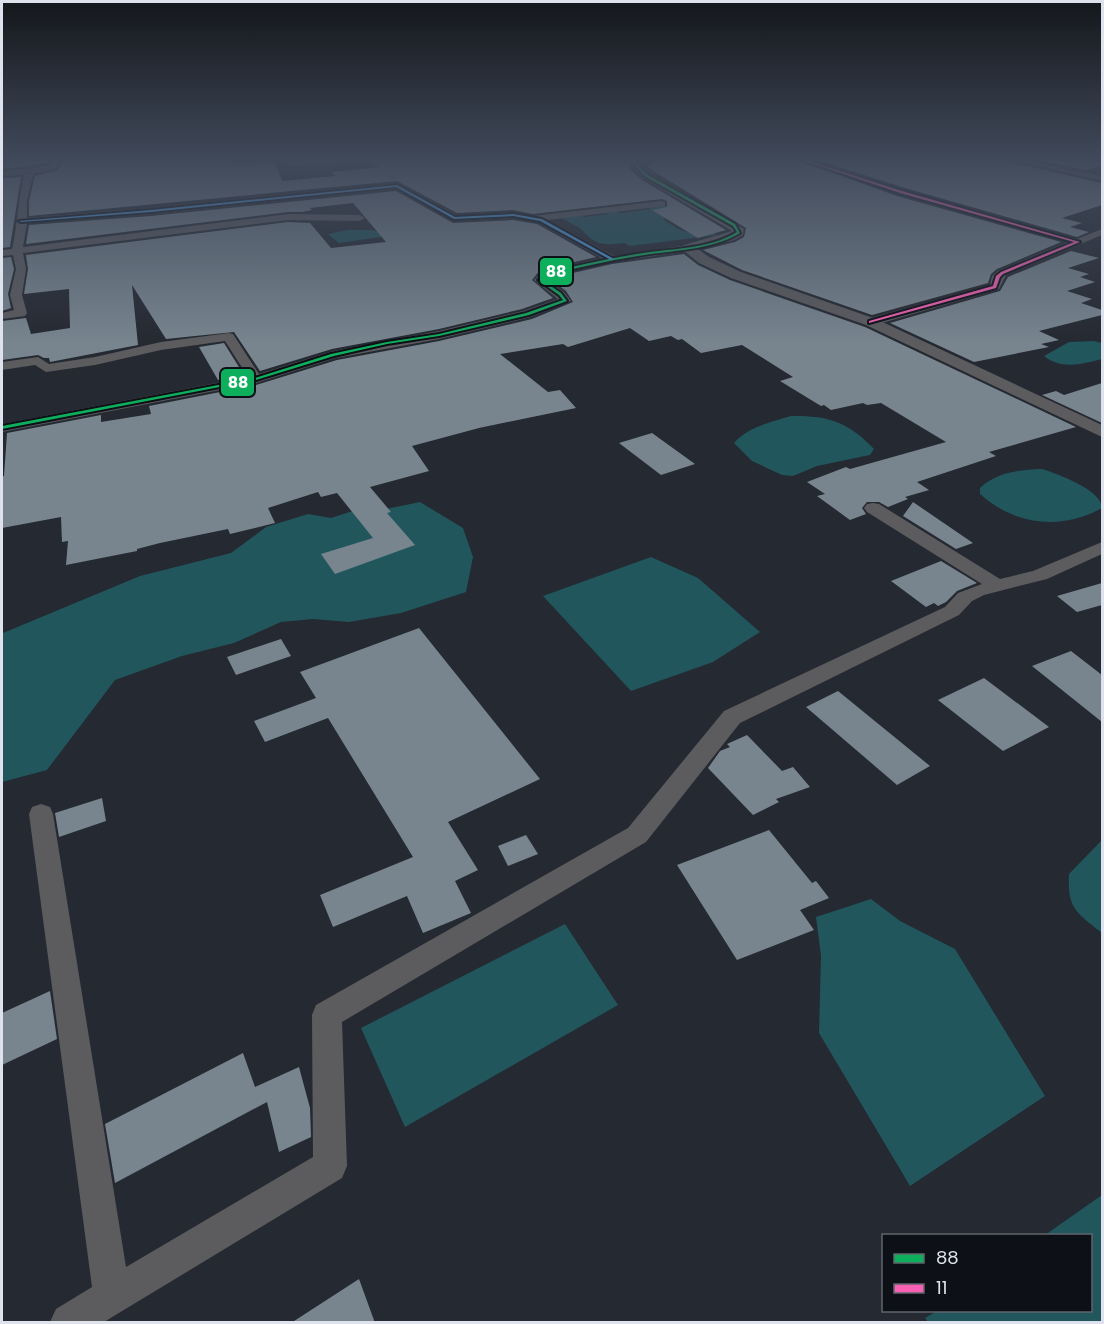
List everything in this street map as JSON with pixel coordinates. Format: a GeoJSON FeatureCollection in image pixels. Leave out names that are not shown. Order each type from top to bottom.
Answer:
{"type":"FeatureCollection","features":[{"type":"Feature","properties":{"kind":"street"},"geometry":{"type":"LineString","coordinates":[[2,316],[21,313],[16,295],[21,269],[17,251],[18,221]]}},
{"type":"Feature","properties":{"kind":"street"},"geometry":{"type":"LineString","coordinates":[[18,225],[58,221]]}},
{"type":"Feature","properties":{"kind":"street"},"geometry":{"type":"LineString","coordinates":[[2,253],[258,221]]}},
{"type":"Feature","properties":{"kind":"street"},"geometry":{"type":"LineString","coordinates":[[540,221],[612,259]]}},
{"type":"Feature","properties":{"kind":"street"},"geometry":{"type":"LineString","coordinates":[[2,428],[256,379],[333,355],[439,335],[552,307],[565,301],[560,294],[540,280],[541,277],[612,259],[688,248],[730,237],[739,232],[738,229],[724,221]]}},
{"type":"Feature","properties":{"kind":"street"},"geometry":{"type":"LineString","coordinates":[[1003,221],[1078,242]]}},
{"type":"Feature","properties":{"kind":"street"},"geometry":{"type":"LineString","coordinates":[[871,322],[995,287],[998,276],[1002,273],[1102,232]]}},
{"type":"Feature","properties":{"kind":"street"},"geometry":{"type":"LineString","coordinates":[[688,248],[704,260],[735,276],[871,322],[1102,432]]}},
{"type":"Feature","properties":{"kind":"street"},"geometry":{"type":"LineString","coordinates":[[2,366],[38,361],[46,368],[63,366],[161,346],[229,337],[256,379]]}},
{"type":"Feature","properties":{"kind":"street"},"geometry":{"type":"LineString","coordinates":[[873,508],[998,586]]}},
{"type":"Feature","properties":{"kind":"street"},"geometry":{"type":"LineString","coordinates":[[69,1323],[330,1166],[327,1015],[637,835],[732,717],[935,620],[952,610],[965,597],[1040,575],[1102,548]]}},
{"type":"Feature","properties":{"kind":"street"},"geometry":{"type":"LineString","coordinates":[[40,814],[112,1297]]}},
{"type":"Feature","properties":{"kind":"water"},"geometry":{"type":"Polygon","coordinates":[[[566,221],[666,221],[686,231],[711,231],[716,235],[630,246],[625,243],[596,242],[566,221]]]}},
{"type":"Feature","properties":{"kind":"water"},"geometry":{"type":"Polygon","coordinates":[[[348,230],[373,230],[387,236],[339,243],[328,234],[348,230]]]}},
{"type":"Feature","properties":{"kind":"water"},"geometry":{"type":"Polygon","coordinates":[[[1069,342],[1102,343],[1102,359],[1080,364],[1065,364],[1044,356],[1069,342]]]}},
{"type":"Feature","properties":{"kind":"water"},"geometry":{"type":"Polygon","coordinates":[[[791,416],[816,417],[837,422],[856,432],[874,449],[870,455],[817,466],[793,476],[782,475],[752,461],[734,443],[753,429],[791,416]]]}},
{"type":"Feature","properties":{"kind":"water"},"geometry":{"type":"Polygon","coordinates":[[[1042,469],[1087,489],[1100,501],[1102,508],[1070,520],[1038,521],[1008,512],[980,494],[980,488],[1001,475],[1042,469]]]}},
{"type":"Feature","properties":{"kind":"water"},"geometry":{"type":"Polygon","coordinates":[[[420,502],[463,528],[473,557],[466,592],[401,613],[349,622],[313,619],[281,622],[234,643],[182,656],[115,680],[47,770],[2,782],[3,633],[140,576],[231,553],[266,527],[308,514],[331,518],[362,508],[386,509],[420,502]]]}},
{"type":"Feature","properties":{"kind":"water"},"geometry":{"type":"Polygon","coordinates":[[[651,557],[698,578],[760,632],[713,662],[631,691],[543,596],[651,557]]]}},
{"type":"Feature","properties":{"kind":"water"},"geometry":{"type":"Polygon","coordinates":[[[1102,840],[1102,933],[1075,909],[1070,895],[1069,874],[1102,840]]]}},
{"type":"Feature","properties":{"kind":"water"},"geometry":{"type":"Polygon","coordinates":[[[871,899],[900,921],[955,949],[1045,1096],[910,1186],[819,1033],[821,956],[816,917],[871,899]]]}},
{"type":"Feature","properties":{"kind":"water"},"geometry":{"type":"Polygon","coordinates":[[[565,924],[618,1005],[405,1127],[361,1028],[565,924]]]}},
{"type":"Feature","properties":{"kind":"water"},"geometry":{"type":"Polygon","coordinates":[[[1102,1195],[1102,1322],[928,1322],[925,1318],[935,1312],[1092,1312],[1092,1234],[1046,1234],[1102,1195]]]}},
{"type":"Feature","properties":{"kind":"building"},"geometry":{"type":"Polygon","coordinates":[[[2,221],[14,221],[10,247],[2,248],[2,221]]]}},
{"type":"Feature","properties":{"kind":"building"},"geometry":{"type":"Polygon","coordinates":[[[86,221],[216,221],[26,244],[29,225],[86,221]]]}},
{"type":"Feature","properties":{"kind":"building"},"geometry":{"type":"Polygon","coordinates":[[[368,221],[449,221],[453,223],[518,221],[537,224],[596,257],[540,270],[532,280],[553,298],[522,309],[439,329],[332,349],[260,371],[234,332],[166,339],[132,285],[138,345],[50,362],[49,358],[38,355],[2,360],[2,321],[26,318],[31,334],[70,328],[69,289],[24,294],[28,269],[26,255],[288,222],[310,223],[331,248],[386,242],[368,221]]]}},
{"type":"Feature","properties":{"kind":"building"},"geometry":{"type":"Polygon","coordinates":[[[670,221],[711,221],[726,230],[698,238],[670,221]]]}},
{"type":"Feature","properties":{"kind":"building"},"geometry":{"type":"Polygon","coordinates":[[[734,221],[985,221],[1061,242],[997,269],[991,274],[988,283],[872,315],[742,270],[703,250],[735,242],[744,237],[746,228],[734,221]]]}},
{"type":"Feature","properties":{"kind":"building"},"geometry":{"type":"Polygon","coordinates":[[[1020,221],[1073,221],[1082,223],[1070,227],[1089,232],[1077,237],[1020,221]]]}},
{"type":"Feature","properties":{"kind":"building"},"geometry":{"type":"Polygon","coordinates":[[[1071,251],[1099,258],[1068,268],[1089,274],[1080,277],[1095,282],[1067,291],[1092,299],[1081,303],[1102,310],[1102,315],[1039,331],[1059,340],[1041,344],[1049,347],[974,362],[890,323],[1000,291],[1008,277],[1071,251]]]}},
{"type":"Feature","properties":{"kind":"building"},"geometry":{"type":"Polygon","coordinates":[[[684,254],[698,265],[730,280],[865,327],[1076,427],[989,452],[996,456],[917,482],[929,490],[905,497],[908,499],[888,507],[879,502],[867,502],[862,508],[866,514],[850,520],[817,496],[825,494],[807,482],[846,467],[850,469],[946,442],[881,403],[867,405],[863,403],[831,410],[824,405],[821,406],[780,381],[793,377],[742,345],[701,353],[682,339],[678,340],[671,336],[649,341],[630,328],[568,347],[563,344],[500,354],[548,392],[560,390],[576,408],[479,428],[412,446],[429,471],[370,487],[391,512],[387,513],[415,545],[335,574],[321,554],[373,538],[337,493],[321,497],[318,492],[268,508],[275,523],[230,534],[228,529],[66,565],[68,541],[62,542],[61,517],[2,528],[2,477],[4,476],[7,433],[101,415],[101,422],[151,414],[149,406],[256,385],[337,360],[439,341],[532,319],[573,302],[566,291],[551,278],[612,264],[684,254]]]}},
{"type":"Feature","properties":{"kind":"building"},"geometry":{"type":"Polygon","coordinates":[[[11,257],[14,269],[8,294],[11,308],[2,311],[2,258],[11,257]]]}},
{"type":"Feature","properties":{"kind":"building"},"geometry":{"type":"Polygon","coordinates":[[[224,343],[244,375],[218,380],[199,347],[224,343]]]}},
{"type":"Feature","properties":{"kind":"building"},"geometry":{"type":"Polygon","coordinates":[[[1102,383],[1102,423],[1042,395],[1056,391],[1064,395],[1102,383]]]}},
{"type":"Feature","properties":{"kind":"building"},"geometry":{"type":"Polygon","coordinates":[[[652,433],[695,464],[661,475],[619,443],[652,433]]]}},
{"type":"Feature","properties":{"kind":"building"},"geometry":{"type":"Polygon","coordinates":[[[913,502],[973,543],[956,549],[903,516],[913,502]]]}},
{"type":"Feature","properties":{"kind":"building"},"geometry":{"type":"Polygon","coordinates":[[[941,561],[977,583],[957,591],[946,602],[938,606],[934,603],[926,607],[891,581],[941,561]]]}},
{"type":"Feature","properties":{"kind":"building"},"geometry":{"type":"Polygon","coordinates":[[[1102,583],[1102,605],[1077,612],[1057,596],[1102,583]]]}},
{"type":"Feature","properties":{"kind":"building"},"geometry":{"type":"Polygon","coordinates":[[[419,628],[540,779],[448,822],[478,870],[455,881],[471,913],[423,933],[407,896],[333,927],[320,895],[413,857],[328,718],[265,742],[254,721],[316,698],[300,672],[419,628]]]}},
{"type":"Feature","properties":{"kind":"building"},"geometry":{"type":"Polygon","coordinates":[[[281,639],[291,656],[236,675],[227,657],[281,639]]]}},
{"type":"Feature","properties":{"kind":"building"},"geometry":{"type":"Polygon","coordinates":[[[1071,651],[1102,675],[1102,722],[1032,666],[1071,651]]]}},
{"type":"Feature","properties":{"kind":"building"},"geometry":{"type":"Polygon","coordinates":[[[984,678],[1049,727],[1003,751],[938,700],[984,678]]]}},
{"type":"Feature","properties":{"kind":"building"},"geometry":{"type":"Polygon","coordinates":[[[838,691],[930,766],[897,785],[806,707],[838,691]]]}},
{"type":"Feature","properties":{"kind":"building"},"geometry":{"type":"Polygon","coordinates":[[[747,735],[782,771],[793,767],[810,787],[776,799],[779,802],[753,815],[708,768],[720,751],[730,747],[727,744],[747,735]]]}},
{"type":"Feature","properties":{"kind":"building"},"geometry":{"type":"Polygon","coordinates":[[[102,798],[106,821],[59,837],[55,813],[102,798]]]}},
{"type":"Feature","properties":{"kind":"building"},"geometry":{"type":"Polygon","coordinates":[[[769,830],[812,883],[816,881],[829,898],[800,910],[814,930],[737,960],[677,865],[769,830]]]}},
{"type":"Feature","properties":{"kind":"building"},"geometry":{"type":"Polygon","coordinates":[[[526,835],[538,854],[508,866],[498,846],[526,835]]]}},
{"type":"Feature","properties":{"kind":"building"},"geometry":{"type":"Polygon","coordinates":[[[50,991],[57,1039],[2,1065],[2,1013],[50,991]]]}},
{"type":"Feature","properties":{"kind":"building"},"geometry":{"type":"Polygon","coordinates":[[[243,1053],[255,1087],[299,1067],[310,1108],[311,1137],[279,1152],[267,1102],[115,1183],[105,1124],[243,1053]]]}},
{"type":"Feature","properties":{"kind":"building"},"geometry":{"type":"Polygon","coordinates":[[[359,1279],[375,1323],[291,1323],[359,1279]]]}},
{"type":"Feature","properties":{"kind":"transit line"},"geometry":{"type":"LineString","coordinates":[[542,221],[612,259]]}},
{"type":"Feature","properties":{"kind":"transit line","name":"88"},"geometry":{"type":"LineString","coordinates":[[2,428],[256,379],[333,355],[439,335],[527,314],[565,301],[560,294],[540,280],[546,274],[625,257],[719,242],[739,232],[734,225],[727,221]]}},
{"type":"Feature","properties":{"kind":"transit line","name":"11"},"geometry":{"type":"LineString","coordinates":[[871,322],[995,287],[998,276],[1002,273],[1078,242],[1003,221]]}}]}
